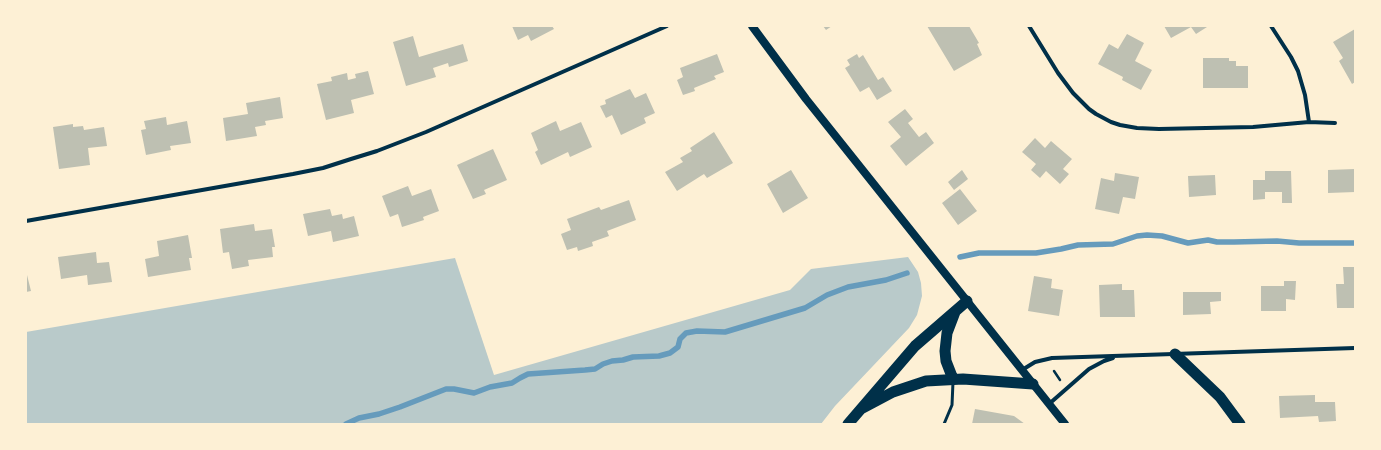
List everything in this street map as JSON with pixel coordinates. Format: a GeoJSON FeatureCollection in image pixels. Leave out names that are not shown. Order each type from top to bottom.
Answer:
{"type":"FeatureCollection","features":[{"type":"Feature","properties":{"kind":"highway"},"geometry":{"type":"LineString","coordinates":[[848,424],[915,346],[967,301]]}},
{"type":"Feature","properties":{"kind":"highway"},"geometry":{"type":"LineString","coordinates":[[953,379],[946,361],[945,351],[947,333],[956,310]]}},
{"type":"Feature","properties":{"kind":"highway"},"geometry":{"type":"LineString","coordinates":[[1175,354],[1220,397],[1240,424]]}},
{"type":"Feature","properties":{"kind":"highway"},"geometry":{"type":"LineString","coordinates":[[861,409],[902,388],[926,381],[953,379],[1033,384]]}},
{"type":"Feature","properties":{"kind":"main road"},"geometry":{"type":"LineString","coordinates":[[752,26],[806,99],[1065,424]]}},
{"type":"Feature","properties":{"kind":"street"},"geometry":{"type":"LineString","coordinates":[[26,221],[293,174],[323,168],[351,160],[426,132],[667,26]]}},
{"type":"Feature","properties":{"kind":"street"},"geometry":{"type":"LineString","coordinates":[[1029,26],[1058,73],[1073,93],[1089,109],[1112,122],[1137,128],[1159,129],[1253,127],[1309,122],[1335,123]]}},
{"type":"Feature","properties":{"kind":"street"},"geometry":{"type":"LineString","coordinates":[[1271,26],[1291,57],[1298,72],[1304,91],[1309,122]]}},
{"type":"Feature","properties":{"kind":"street"},"geometry":{"type":"LineString","coordinates":[[1022,370],[1035,362],[1052,358],[1355,348]]}},
{"type":"Feature","properties":{"kind":"street"},"geometry":{"type":"LineString","coordinates":[[1049,404],[1094,366],[1120,356]]}},
{"type":"Feature","properties":{"kind":"lane"},"geometry":{"type":"LineString","coordinates":[[944,424],[952,405],[953,379]]}},
{"type":"Feature","properties":{"kind":"path"},"geometry":{"type":"LineString","coordinates":[[1054,371],[1060,380]]}},
{"type":"Feature","properties":{"kind":"shaded area"},"geometry":{"type":"Polygon","coordinates":[[[908,257],[918,272],[921,283],[922,296],[917,315],[909,328],[835,406],[821,424],[26,424],[26,332],[455,258],[494,375],[790,290],[811,269],[908,257]]]}},
{"type":"Feature","properties":{"kind":"building"},"geometry":{"type":"Polygon","coordinates":[[[512,26],[552,26],[554,29],[531,41],[528,35],[518,40],[512,26]]]}},
{"type":"Feature","properties":{"kind":"building"},"geometry":{"type":"Polygon","coordinates":[[[823,26],[832,26],[826,30],[823,26]]]}},
{"type":"Feature","properties":{"kind":"building"},"geometry":{"type":"Polygon","coordinates":[[[927,26],[969,26],[979,43],[977,44],[982,55],[954,71],[927,26]]]}},
{"type":"Feature","properties":{"kind":"building"},"geometry":{"type":"Polygon","coordinates":[[[1164,26],[1207,27],[1196,34],[1191,27],[1171,38],[1164,26]]]}},
{"type":"Feature","properties":{"kind":"building"},"geometry":{"type":"Polygon","coordinates":[[[1355,29],[1355,82],[1352,84],[1339,61],[1343,58],[1333,42],[1355,29]]]}},
{"type":"Feature","properties":{"kind":"building"},"geometry":{"type":"Polygon","coordinates":[[[1127,34],[1144,43],[1135,61],[1152,70],[1141,90],[1122,80],[1123,77],[1098,64],[1109,44],[1118,49],[1127,34]]]}},
{"type":"Feature","properties":{"kind":"building"},"geometry":{"type":"Polygon","coordinates":[[[413,36],[419,57],[463,44],[468,61],[449,67],[448,63],[433,68],[436,77],[406,86],[393,42],[413,36]]]}},
{"type":"Feature","properties":{"kind":"building"},"geometry":{"type":"Polygon","coordinates":[[[717,54],[724,72],[714,76],[716,79],[694,88],[695,91],[683,95],[677,80],[683,77],[680,68],[717,54]]]}},
{"type":"Feature","properties":{"kind":"building"},"geometry":{"type":"Polygon","coordinates":[[[857,54],[859,58],[863,55],[878,80],[883,77],[892,91],[877,100],[869,87],[860,92],[845,68],[850,65],[847,60],[857,54]]]}},
{"type":"Feature","properties":{"kind":"building"},"geometry":{"type":"Polygon","coordinates":[[[1203,58],[1229,58],[1229,61],[1236,61],[1236,66],[1248,66],[1248,88],[1203,88],[1203,58]]]}},
{"type":"Feature","properties":{"kind":"building"},"geometry":{"type":"Polygon","coordinates":[[[368,71],[374,94],[351,100],[354,113],[326,120],[317,84],[332,81],[331,77],[347,73],[348,80],[356,78],[355,74],[368,71]]]}},
{"type":"Feature","properties":{"kind":"building"},"geometry":{"type":"Polygon","coordinates":[[[630,89],[635,98],[646,93],[655,113],[644,118],[646,123],[621,135],[612,115],[606,118],[600,106],[606,104],[605,100],[630,89]]]}},
{"type":"Feature","properties":{"kind":"building"},"geometry":{"type":"Polygon","coordinates":[[[280,97],[283,118],[265,121],[266,125],[255,127],[257,136],[226,141],[223,118],[248,114],[246,103],[280,97]]]}},
{"type":"Feature","properties":{"kind":"building"},"geometry":{"type":"Polygon","coordinates":[[[905,109],[913,119],[908,123],[919,137],[926,132],[934,143],[906,166],[890,146],[901,137],[888,122],[905,109]]]}},
{"type":"Feature","properties":{"kind":"building"},"geometry":{"type":"Polygon","coordinates":[[[166,117],[167,125],[187,121],[191,143],[170,146],[171,150],[146,155],[141,130],[146,129],[144,121],[166,117]]]}},
{"type":"Feature","properties":{"kind":"building"},"geometry":{"type":"Polygon","coordinates":[[[556,121],[560,131],[581,122],[592,147],[570,157],[568,152],[541,165],[535,152],[538,150],[531,133],[556,121]]]}},
{"type":"Feature","properties":{"kind":"building"},"geometry":{"type":"Polygon","coordinates":[[[73,124],[73,127],[83,126],[84,130],[104,127],[107,146],[88,148],[90,165],[59,169],[53,127],[73,124]]]}},
{"type":"Feature","properties":{"kind":"building"},"geometry":{"type":"Polygon","coordinates":[[[714,132],[733,163],[707,178],[704,174],[677,191],[665,172],[683,162],[680,158],[692,151],[690,148],[714,132]]]}},
{"type":"Feature","properties":{"kind":"building"},"geometry":{"type":"Polygon","coordinates":[[[1035,138],[1045,148],[1051,141],[1072,159],[1063,169],[1069,174],[1060,184],[1046,171],[1040,178],[1031,170],[1036,164],[1022,152],[1035,138]]]}},
{"type":"Feature","properties":{"kind":"building"},"geometry":{"type":"Polygon","coordinates":[[[493,149],[507,180],[484,190],[486,194],[473,199],[457,165],[493,149]]]}},
{"type":"Feature","properties":{"kind":"building"},"geometry":{"type":"Polygon","coordinates":[[[1355,169],[1355,192],[1328,193],[1328,170],[1355,169]]]}},
{"type":"Feature","properties":{"kind":"building"},"geometry":{"type":"Polygon","coordinates":[[[791,170],[808,198],[783,213],[767,184],[791,170]]]}},
{"type":"Feature","properties":{"kind":"building"},"geometry":{"type":"Polygon","coordinates":[[[962,170],[968,179],[954,190],[948,182],[962,170]]]}},
{"type":"Feature","properties":{"kind":"building"},"geometry":{"type":"Polygon","coordinates":[[[1265,171],[1291,171],[1292,203],[1282,203],[1282,192],[1265,192],[1265,199],[1253,200],[1253,180],[1265,180],[1265,171]]]}},
{"type":"Feature","properties":{"kind":"building"},"geometry":{"type":"Polygon","coordinates":[[[1115,173],[1139,177],[1135,199],[1123,197],[1119,214],[1095,209],[1101,178],[1114,181],[1115,173]]]}},
{"type":"Feature","properties":{"kind":"building"},"geometry":{"type":"Polygon","coordinates":[[[1215,175],[1216,195],[1189,197],[1188,176],[1215,175]]]}},
{"type":"Feature","properties":{"kind":"building"},"geometry":{"type":"Polygon","coordinates":[[[408,186],[412,196],[431,189],[439,211],[423,217],[424,220],[402,227],[398,214],[390,217],[382,196],[408,186]]]}},
{"type":"Feature","properties":{"kind":"building"},"geometry":{"type":"Polygon","coordinates":[[[960,189],[977,211],[958,225],[942,203],[960,189]]]}},
{"type":"Feature","properties":{"kind":"building"},"geometry":{"type":"Polygon","coordinates":[[[629,200],[636,220],[607,231],[609,236],[592,242],[593,246],[578,251],[577,247],[567,250],[561,234],[571,230],[567,219],[599,207],[601,210],[629,200]]]}},
{"type":"Feature","properties":{"kind":"building"},"geometry":{"type":"Polygon","coordinates":[[[330,209],[332,216],[342,214],[343,219],[354,216],[359,236],[333,242],[331,231],[308,236],[303,214],[330,209]]]}},
{"type":"Feature","properties":{"kind":"building"},"geometry":{"type":"Polygon","coordinates":[[[254,224],[255,231],[272,229],[275,247],[272,247],[273,257],[248,260],[249,266],[232,269],[229,252],[223,253],[220,229],[254,224]]]}},
{"type":"Feature","properties":{"kind":"building"},"geometry":{"type":"Polygon","coordinates":[[[188,235],[192,258],[189,258],[191,270],[148,277],[145,259],[159,256],[157,241],[188,235]]]}},
{"type":"Feature","properties":{"kind":"building"},"geometry":{"type":"Polygon","coordinates":[[[96,252],[97,263],[109,262],[112,282],[88,285],[87,275],[61,279],[58,257],[96,252]]]}},
{"type":"Feature","properties":{"kind":"building"},"geometry":{"type":"Polygon","coordinates":[[[1343,267],[1355,267],[1355,308],[1337,308],[1336,284],[1344,284],[1343,267]]]}},
{"type":"Feature","properties":{"kind":"building"},"geometry":{"type":"Polygon","coordinates":[[[26,271],[31,291],[26,292],[26,271]]]}},
{"type":"Feature","properties":{"kind":"building"},"geometry":{"type":"Polygon","coordinates":[[[1034,276],[1052,279],[1051,288],[1063,290],[1059,316],[1028,311],[1034,276]]]}},
{"type":"Feature","properties":{"kind":"building"},"geometry":{"type":"Polygon","coordinates":[[[1284,281],[1296,281],[1295,300],[1286,299],[1286,311],[1261,311],[1261,286],[1284,286],[1284,281]]]}},
{"type":"Feature","properties":{"kind":"building"},"geometry":{"type":"Polygon","coordinates":[[[1122,284],[1122,290],[1134,290],[1135,317],[1100,317],[1099,285],[1122,284]]]}},
{"type":"Feature","properties":{"kind":"building"},"geometry":{"type":"Polygon","coordinates":[[[1183,292],[1221,292],[1221,301],[1210,302],[1211,314],[1183,315],[1183,292]]]}},
{"type":"Feature","properties":{"kind":"building"},"geometry":{"type":"Polygon","coordinates":[[[1315,395],[1315,402],[1335,402],[1336,421],[1319,422],[1318,416],[1280,418],[1279,396],[1315,395]]]}},
{"type":"Feature","properties":{"kind":"building"},"geometry":{"type":"Polygon","coordinates":[[[975,409],[1014,416],[1025,424],[972,424],[975,409]]]}},
{"type":"Feature","properties":{"kind":"waterway"},"geometry":{"type":"LineString","coordinates":[[960,257],[979,253],[1036,253],[1078,245],[1113,244],[1137,236],[1147,235],[1162,236],[1188,243],[1208,240],[1217,242],[1277,241],[1299,243],[1355,243]]}},
{"type":"Feature","properties":{"kind":"waterway"},"geometry":{"type":"LineString","coordinates":[[346,424],[359,418],[379,414],[400,407],[446,389],[474,393],[490,387],[512,383],[528,374],[595,369],[612,361],[633,357],[659,356],[670,353],[678,347],[680,339],[686,333],[697,331],[725,332],[805,308],[827,295],[848,287],[886,280],[907,273]]}}]}
